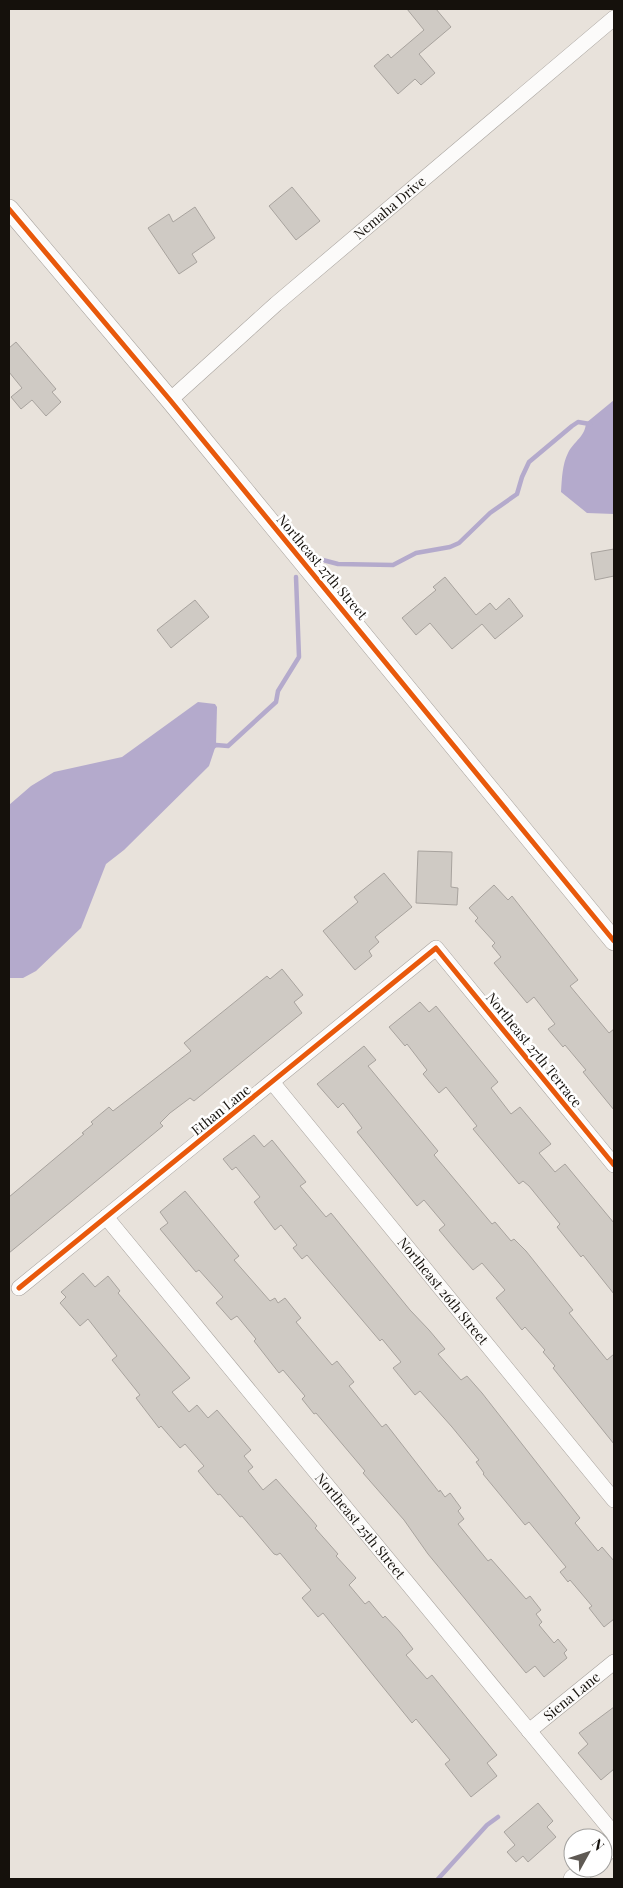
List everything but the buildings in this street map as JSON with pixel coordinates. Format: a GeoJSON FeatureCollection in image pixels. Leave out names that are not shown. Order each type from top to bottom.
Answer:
{"type":"FeatureCollection","features":[{"type":"Feature","properties":{"kind":"street","name":"Nemaha Drive"},"geometry":{"type":"LineString","coordinates":[[170,400],[276,304],[614,18]]}},
{"type":"Feature","properties":{"kind":"street","name":"Northeast 27th Street"},"geometry":{"type":"LineString","coordinates":[[9,209],[170,400],[614,941]]}},
{"type":"Feature","properties":{"kind":"street","name":"Ethan Lane"},"geometry":{"type":"LineString","coordinates":[[19,1288],[436,948]]}},
{"type":"Feature","properties":{"kind":"street","name":"Northeast 27th Terrace"},"geometry":{"type":"LineString","coordinates":[[436,948],[614,1165]]}},
{"type":"Feature","properties":{"kind":"street","name":"Northeast 26th Street"},"geometry":{"type":"LineString","coordinates":[[272,1082],[614,1500]]}},
{"type":"Feature","properties":{"kind":"street","name":"Northeast 25th Street"},"geometry":{"type":"LineString","coordinates":[[106,1217],[614,1834]]}},
{"type":"Feature","properties":{"kind":"street","name":"Siena Lane"},"geometry":{"type":"LineString","coordinates":[[529,1731],[614,1662]]}},
{"type":"Feature","properties":{"kind":"shaded area"},"geometry":{"type":"Polygon","coordinates":[[[614,400],[614,514],[587,513],[561,492],[565,462],[570,449],[584,432],[586,423],[614,400]]]}},
{"type":"Feature","properties":{"kind":"shaded area"},"geometry":{"type":"Polygon","coordinates":[[[198,702],[215,704],[217,707],[216,745],[209,766],[124,850],[106,864],[81,928],[36,971],[23,978],[9,978],[9,805],[31,786],[54,772],[122,757],[198,702]]]}},
{"type":"Feature","properties":{"kind":"waterway"},"geometry":{"type":"LineString","coordinates":[[319,559],[338,564],[393,565],[416,553],[450,547],[459,543],[490,513],[517,494],[529,462],[578,422],[590,424]]}},
{"type":"Feature","properties":{"kind":"waterway"},"geometry":{"type":"LineString","coordinates":[[211,748],[216,745],[228,746],[276,702],[278,691],[299,657],[296,577]]}},
{"type":"Feature","properties":{"kind":"waterway"},"geometry":{"type":"LineString","coordinates":[[438,1879],[487,1825],[498,1817]]}},
{"type":"Feature","properties":{"kind":"cycle path"},"geometry":{"type":"LineString","coordinates":[[9,209],[170,400],[614,941]]}},
{"type":"Feature","properties":{"kind":"cycle path"},"geometry":{"type":"LineString","coordinates":[[19,1288],[436,948],[614,1165]]}}]}
